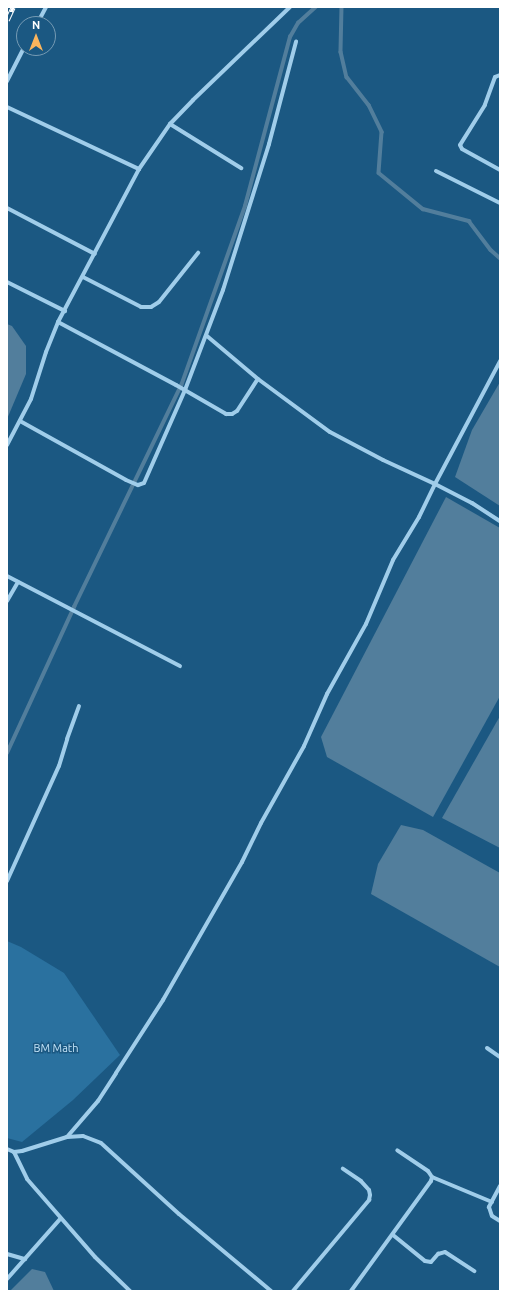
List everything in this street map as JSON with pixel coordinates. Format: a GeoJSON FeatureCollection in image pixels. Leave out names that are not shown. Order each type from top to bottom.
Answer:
{"type":"FeatureCollection","features":[{"type":"Feature","properties":{"kind":"street"},"geometry":{"type":"LineString","coordinates":[[41,16],[46,7]]}},
{"type":"Feature","properties":{"kind":"street"},"geometry":{"type":"LineString","coordinates":[[7,445],[38,382],[46,352],[58,322],[139,169],[170,124],[209,84],[290,7]]}},
{"type":"Feature","properties":{"kind":"street"},"geometry":{"type":"LineString","coordinates":[[20,421],[132,483],[138,485],[143,484],[146,480],[207,336],[223,290],[269,144],[296,42]]}},
{"type":"Feature","properties":{"kind":"street"},"geometry":{"type":"LineString","coordinates":[[7,81],[20,56]]}},
{"type":"Feature","properties":{"kind":"street"},"geometry":{"type":"LineString","coordinates":[[500,75],[495,77],[485,105],[460,145],[462,149],[500,170]]}},
{"type":"Feature","properties":{"kind":"street"},"geometry":{"type":"LineString","coordinates":[[7,107],[139,169]]}},
{"type":"Feature","properties":{"kind":"street"},"geometry":{"type":"LineString","coordinates":[[170,124],[241,168]]}},
{"type":"Feature","properties":{"kind":"street"},"geometry":{"type":"LineString","coordinates":[[436,171],[500,203]]}},
{"type":"Feature","properties":{"kind":"street"},"geometry":{"type":"LineString","coordinates":[[7,208],[95,254]]}},
{"type":"Feature","properties":{"kind":"street"},"geometry":{"type":"LineString","coordinates":[[83,277],[141,307],[151,307],[159,302],[198,253]]}},
{"type":"Feature","properties":{"kind":"street"},"geometry":{"type":"LineString","coordinates":[[7,282],[65,311]]}},
{"type":"Feature","properties":{"kind":"street"},"geometry":{"type":"LineString","coordinates":[[58,322],[176,384],[220,412],[232,414],[237,411],[258,379]]}},
{"type":"Feature","properties":{"kind":"street"},"geometry":{"type":"LineString","coordinates":[[207,336],[258,379],[330,432],[383,460],[472,502],[500,521]]}},
{"type":"Feature","properties":{"kind":"street"},"geometry":{"type":"LineString","coordinates":[[67,1137],[98,1101],[116,1073],[166,994],[242,862],[261,823],[304,746],[327,694],[366,624],[393,560],[419,516],[500,361]]}},
{"type":"Feature","properties":{"kind":"street"},"geometry":{"type":"LineString","coordinates":[[7,576],[180,666]]}},
{"type":"Feature","properties":{"kind":"street"},"geometry":{"type":"LineString","coordinates":[[7,601],[18,582]]}},
{"type":"Feature","properties":{"kind":"street"},"geometry":{"type":"LineString","coordinates":[[7,881],[59,766],[79,706]]}},
{"type":"Feature","properties":{"kind":"street"},"geometry":{"type":"LineString","coordinates":[[487,1048],[500,1057]]}},
{"type":"Feature","properties":{"kind":"street"},"geometry":{"type":"LineString","coordinates":[[7,1149],[14,1152],[39,1147],[67,1137],[83,1136],[101,1143],[179,1214],[271,1291]]}},
{"type":"Feature","properties":{"kind":"street"},"geometry":{"type":"LineString","coordinates":[[397,1150],[428,1171],[432,1177],[492,1202]]}},
{"type":"Feature","properties":{"kind":"street"},"geometry":{"type":"LineString","coordinates":[[14,1152],[27,1179],[95,1257],[130,1291]]}},
{"type":"Feature","properties":{"kind":"street"},"geometry":{"type":"LineString","coordinates":[[292,1291],[369,1200],[369,1190],[361,1181],[342,1169]]}},
{"type":"Feature","properties":{"kind":"street"},"geometry":{"type":"LineString","coordinates":[[351,1291],[431,1182],[432,1177]]}},
{"type":"Feature","properties":{"kind":"street"},"geometry":{"type":"LineString","coordinates":[[500,1186],[489,1207],[490,1213],[500,1221]]}},
{"type":"Feature","properties":{"kind":"street"},"geometry":{"type":"LineString","coordinates":[[7,1279],[61,1218]]}},
{"type":"Feature","properties":{"kind":"street"},"geometry":{"type":"LineString","coordinates":[[393,1235],[425,1261],[431,1262],[438,1254],[445,1252],[474,1271]]}},
{"type":"Feature","properties":{"kind":"street"},"geometry":{"type":"LineString","coordinates":[[7,1254],[25,1259]]}},
{"type":"Feature","properties":{"kind":"green space","name":"BM Math"},"geometry":{"type":"Polygon","coordinates":[[[7,941],[21,947],[64,973],[120,1055],[73,1100],[22,1142],[7,1138],[7,941]]]}},
{"type":"Feature","properties":{"kind":"shaded area"},"geometry":{"type":"Polygon","coordinates":[[[7,324],[12,326],[26,346],[26,374],[7,419],[7,324]]]}},
{"type":"Feature","properties":{"kind":"shaded area"},"geometry":{"type":"Polygon","coordinates":[[[500,382],[500,506],[455,477],[472,430],[500,382]]]}},
{"type":"Feature","properties":{"kind":"shaded area"},"geometry":{"type":"Polygon","coordinates":[[[446,497],[500,528],[500,696],[433,817],[327,757],[321,737],[446,497]]]}},
{"type":"Feature","properties":{"kind":"shaded area"},"geometry":{"type":"Polygon","coordinates":[[[500,716],[500,848],[442,818],[500,716]]]}},
{"type":"Feature","properties":{"kind":"shaded area"},"geometry":{"type":"Polygon","coordinates":[[[401,825],[423,830],[500,873],[500,967],[371,894],[378,864],[401,825]]]}},
{"type":"Feature","properties":{"kind":"shaded area"},"geometry":{"type":"Polygon","coordinates":[[[32,1269],[45,1272],[54,1291],[10,1291],[32,1269]]]}},
{"type":"Feature","properties":{"kind":"waterway"},"geometry":{"type":"LineString","coordinates":[[7,753],[74,607],[181,386],[245,206],[290,37],[298,23],[316,7]]}},
{"type":"Feature","properties":{"kind":"waterway"},"geometry":{"type":"LineString","coordinates":[[342,7],[341,52],[347,77],[369,105],[382,132],[379,173],[423,209],[469,221],[491,250],[500,258]]}},
{"type":"Feature","properties":{"kind":"railway"},"geometry":{"type":"LineString","coordinates":[[7,20],[13,7]]}}]}
